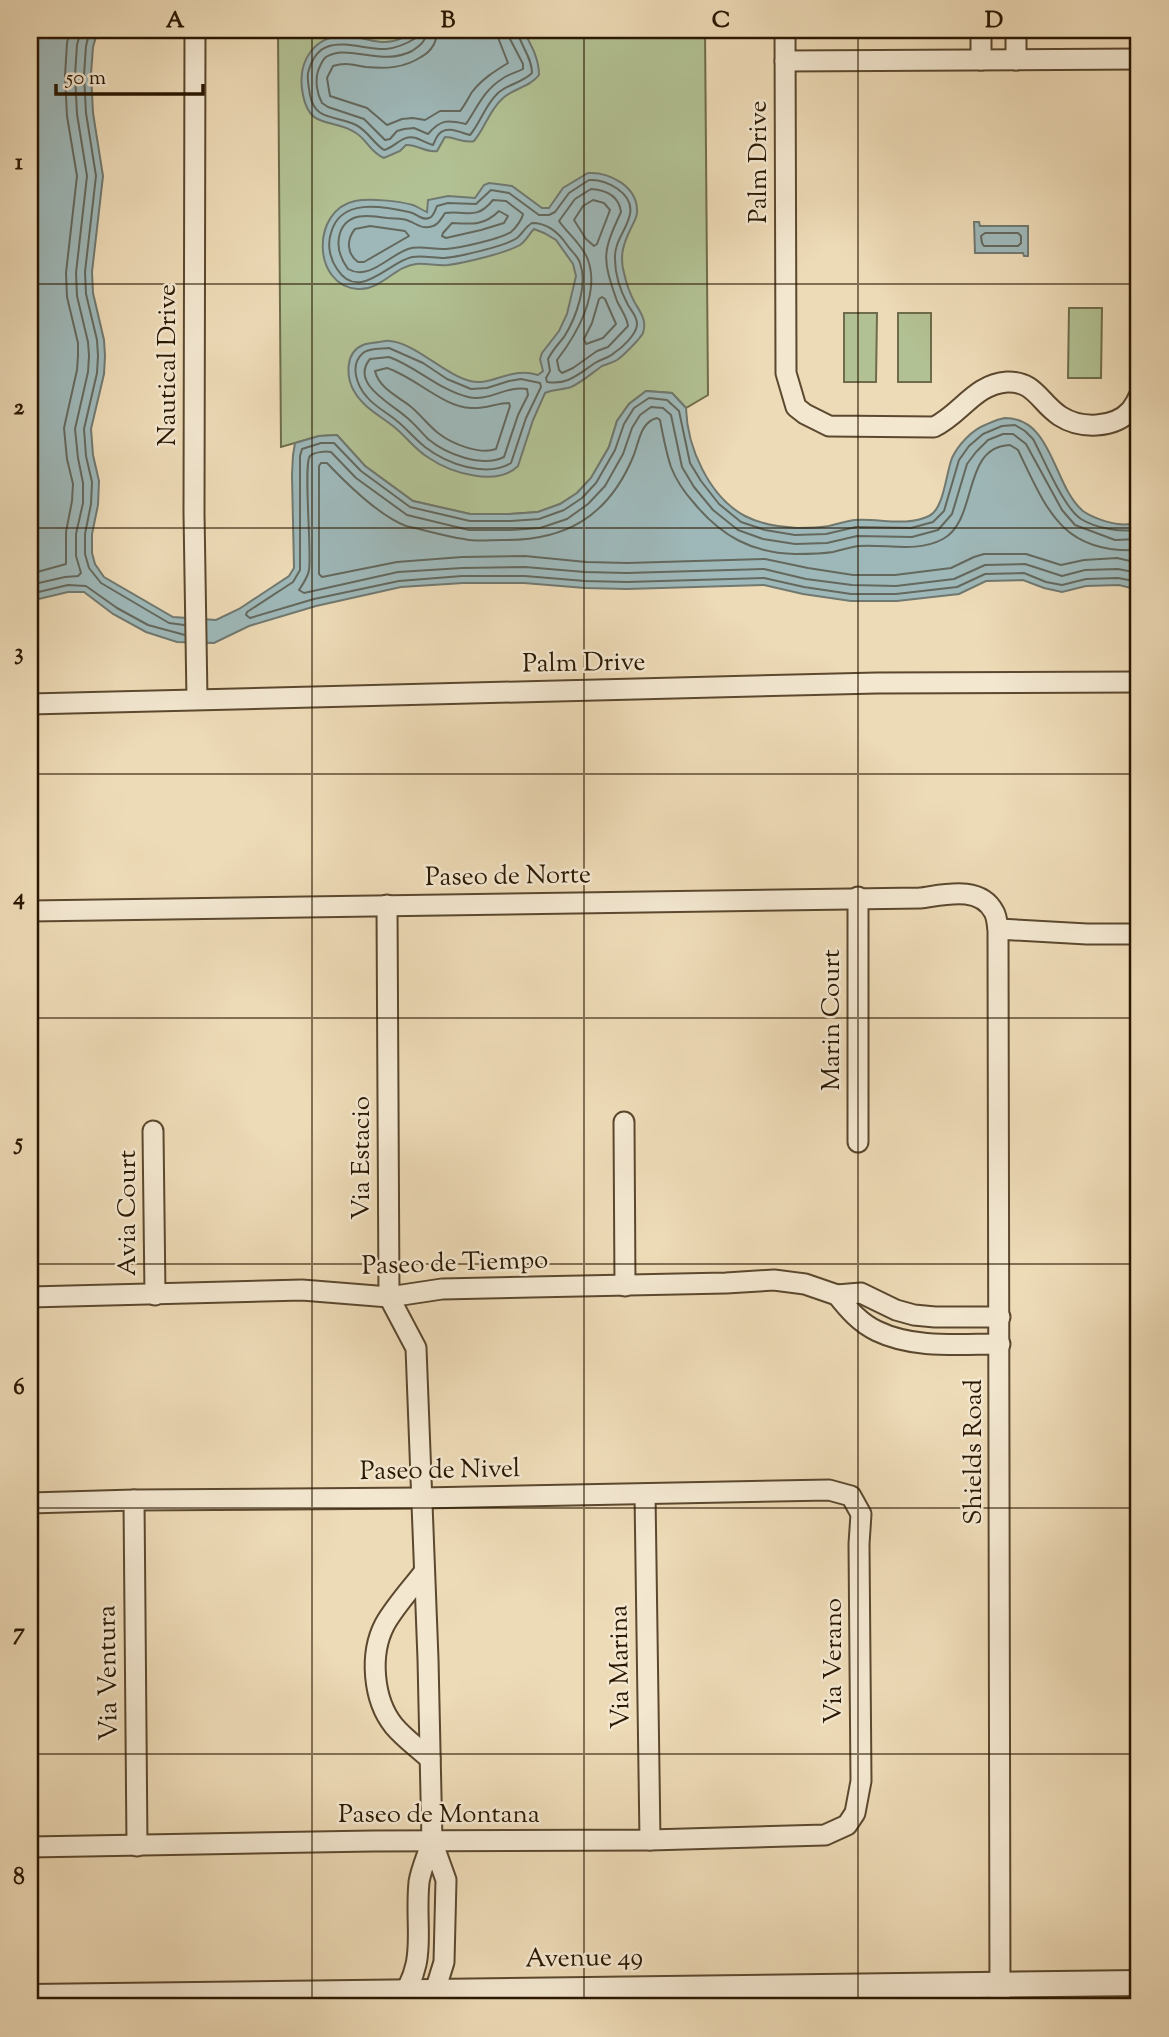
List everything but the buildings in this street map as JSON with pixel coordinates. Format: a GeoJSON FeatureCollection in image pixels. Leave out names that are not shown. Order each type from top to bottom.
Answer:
{"type":"FeatureCollection","features":[{"type":"Feature","properties":{"kind":"street","name":"Nautical Drive"},"geometry":{"type":"LineString","coordinates":[[195,30],[197,699]]}},
{"type":"Feature","properties":{"kind":"street","name":"Palm Drive"},"geometry":{"type":"LineString","coordinates":[[785,30],[786,373],[796,407],[829,426],[934,427],[947,421],[973,395],[989,386],[1016,382],[1029,386],[1061,417],[1079,424],[1099,426],[1115,421],[1130,411],[1139,396]]}},
{"type":"Feature","properties":{"kind":"street"},"geometry":{"type":"LineString","coordinates":[[981,30],[981,60]]}},
{"type":"Feature","properties":{"kind":"street"},"geometry":{"type":"LineString","coordinates":[[1016,30],[1016,60]]}},
{"type":"Feature","properties":{"kind":"street"},"geometry":{"type":"LineString","coordinates":[[785,61],[1139,59]]}},
{"type":"Feature","properties":{"kind":"street","name":"Palm Drive"},"geometry":{"type":"LineString","coordinates":[[30,704],[877,683],[1139,682]]}},
{"type":"Feature","properties":{"kind":"street","name":"Paseo de Norte"},"geometry":{"type":"LineString","coordinates":[[30,911],[920,898],[957,894],[974,895],[985,901]]}},
{"type":"Feature","properties":{"kind":"street","name":"Marin Court"},"geometry":{"type":"LineString","coordinates":[[858,897],[858,1142]]}},
{"type":"Feature","properties":{"kind":"street","name":"Shields Road"},"geometry":{"type":"LineString","coordinates":[[985,901],[995,913],[998,929],[1000,1996]]}},
{"type":"Feature","properties":{"kind":"street","name":"Via Estacio"},"geometry":{"type":"LineString","coordinates":[[387,905],[389,1297],[416,1348],[432,1841],[446,1880],[444,1962],[416,1999]]}},
{"type":"Feature","properties":{"kind":"street"},"geometry":{"type":"LineString","coordinates":[[998,929],[1139,934]]}},
{"type":"Feature","properties":{"kind":"street"},"geometry":{"type":"LineString","coordinates":[[624,1122],[625,1286]]}},
{"type":"Feature","properties":{"kind":"street","name":"Avia Court"},"geometry":{"type":"LineString","coordinates":[[153,1130],[155,1295]]}},
{"type":"Feature","properties":{"kind":"street","name":"Paseo de Tiempo"},"geometry":{"type":"LineString","coordinates":[[30,1297],[302,1290],[389,1297],[442,1289],[774,1280],[805,1284],[837,1295],[862,1293],[896,1310],[914,1315],[1000,1317]]}},
{"type":"Feature","properties":{"kind":"street","name":"Paseo de Tiempo"},"geometry":{"type":"LineString","coordinates":[[837,1295],[852,1314],[876,1331],[901,1339],[926,1344],[1000,1344]]}},
{"type":"Feature","properties":{"kind":"street","name":"Paseo de Nivel"},"geometry":{"type":"LineString","coordinates":[[30,1503],[829,1490],[851,1496]]}},
{"type":"Feature","properties":{"kind":"street","name":"Via Marina"},"geometry":{"type":"LineString","coordinates":[[645,1494],[650,1840]]}},
{"type":"Feature","properties":{"kind":"street","name":"Via Verano"},"geometry":{"type":"LineString","coordinates":[[847,1825],[855,1813],[861,1781],[861,1514],[851,1496]]}},
{"type":"Feature","properties":{"kind":"street","name":"Via Ventura"},"geometry":{"type":"LineString","coordinates":[[134,1500],[137,1846]]}},
{"type":"Feature","properties":{"kind":"street"},"geometry":{"type":"LineString","coordinates":[[424,1572],[384,1626],[378,1642],[376,1673],[378,1694],[385,1714],[396,1728],[430,1759]]}},
{"type":"Feature","properties":{"kind":"street","name":"Paseo de Montana"},"geometry":{"type":"LineString","coordinates":[[30,1847],[650,1840],[825,1835],[847,1825]]}},
{"type":"Feature","properties":{"kind":"street","name":"Via Estacio"},"geometry":{"type":"LineString","coordinates":[[416,1999],[419,1880],[432,1841]]}},
{"type":"Feature","properties":{"kind":"street","name":"Avenue 49"},"geometry":{"type":"LineString","coordinates":[[30,1997],[416,1999],[1000,1996],[1139,1983]]}},
{"type":"Feature","properties":{"kind":"green space"},"geometry":{"type":"Polygon","coordinates":[[[278,30],[705,30],[708,395],[686,408],[672,393],[646,391],[629,404],[617,421],[609,447],[591,478],[577,493],[560,504],[538,512],[470,514],[413,501],[365,466],[337,435],[319,436],[281,447],[278,30]]]}},
{"type":"Feature","properties":{"kind":"green space"},"geometry":{"type":"Polygon","coordinates":[[[1069,308],[1102,308],[1101,378],[1068,378],[1069,308]]]}},
{"type":"Feature","properties":{"kind":"green space"},"geometry":{"type":"Polygon","coordinates":[[[844,313],[877,313],[876,382],[844,382],[844,313]]]}},
{"type":"Feature","properties":{"kind":"green space"},"geometry":{"type":"Polygon","coordinates":[[[898,313],[931,313],[931,382],[898,382],[898,313]]]}},
{"type":"Feature","properties":{"kind":"water"},"geometry":{"type":"Polygon","coordinates":[[[30,30],[98,30],[93,47],[91,74],[93,113],[103,176],[92,272],[93,293],[105,356],[104,374],[91,429],[99,481],[92,553],[95,564],[104,577],[173,617],[216,620],[239,609],[289,576],[294,568],[292,475],[295,443],[319,436],[337,435],[365,466],[413,501],[470,514],[538,512],[560,504],[577,493],[591,478],[609,447],[617,421],[629,404],[646,391],[672,393],[686,408],[691,439],[702,470],[732,508],[757,521],[790,528],[821,527],[855,520],[902,522],[929,516],[941,499],[952,458],[966,438],[980,427],[997,420],[1005,418],[1021,421],[1033,429],[1043,441],[1073,500],[1083,511],[1114,523],[1139,523],[1139,590],[1119,585],[1086,586],[1062,592],[1023,580],[986,581],[959,594],[897,601],[851,601],[764,585],[627,589],[524,583],[463,583],[401,587],[316,606],[249,626],[214,643],[177,642],[146,632],[113,614],[84,592],[68,592],[30,601],[30,30]]]}},
{"type":"Feature","properties":{"kind":"water"},"geometry":{"type":"Polygon","coordinates":[[[415,30],[523,30],[536,57],[539,75],[531,83],[502,99],[474,141],[445,137],[437,151],[406,145],[400,151],[384,158],[356,133],[324,122],[311,114],[303,95],[303,71],[311,51],[319,44],[340,36],[389,42],[401,39],[415,30]]]}},
{"type":"Feature","properties":{"kind":"water"},"geometry":{"type":"Polygon","coordinates":[[[588,173],[605,175],[621,182],[633,195],[636,203],[637,212],[625,243],[622,260],[628,288],[644,321],[643,333],[617,360],[602,366],[571,387],[545,393],[518,466],[509,472],[498,476],[474,476],[438,464],[419,451],[358,397],[351,385],[349,372],[353,353],[357,348],[369,343],[389,341],[410,347],[460,378],[470,381],[486,381],[518,373],[538,375],[543,371],[540,359],[542,353],[559,331],[567,314],[576,276],[573,264],[556,240],[534,229],[524,242],[505,251],[448,265],[408,266],[373,286],[358,289],[343,285],[332,275],[325,262],[324,232],[330,218],[341,207],[361,200],[400,202],[427,212],[428,200],[448,196],[475,198],[484,185],[489,183],[512,186],[542,208],[549,208],[563,188],[588,173]]]}},
{"type":"Feature","properties":{"kind":"water"},"geometry":{"type":"Polygon","coordinates":[[[974,222],[979,222],[980,226],[1028,226],[1028,256],[1023,253],[975,253],[974,222]]]}}]}
